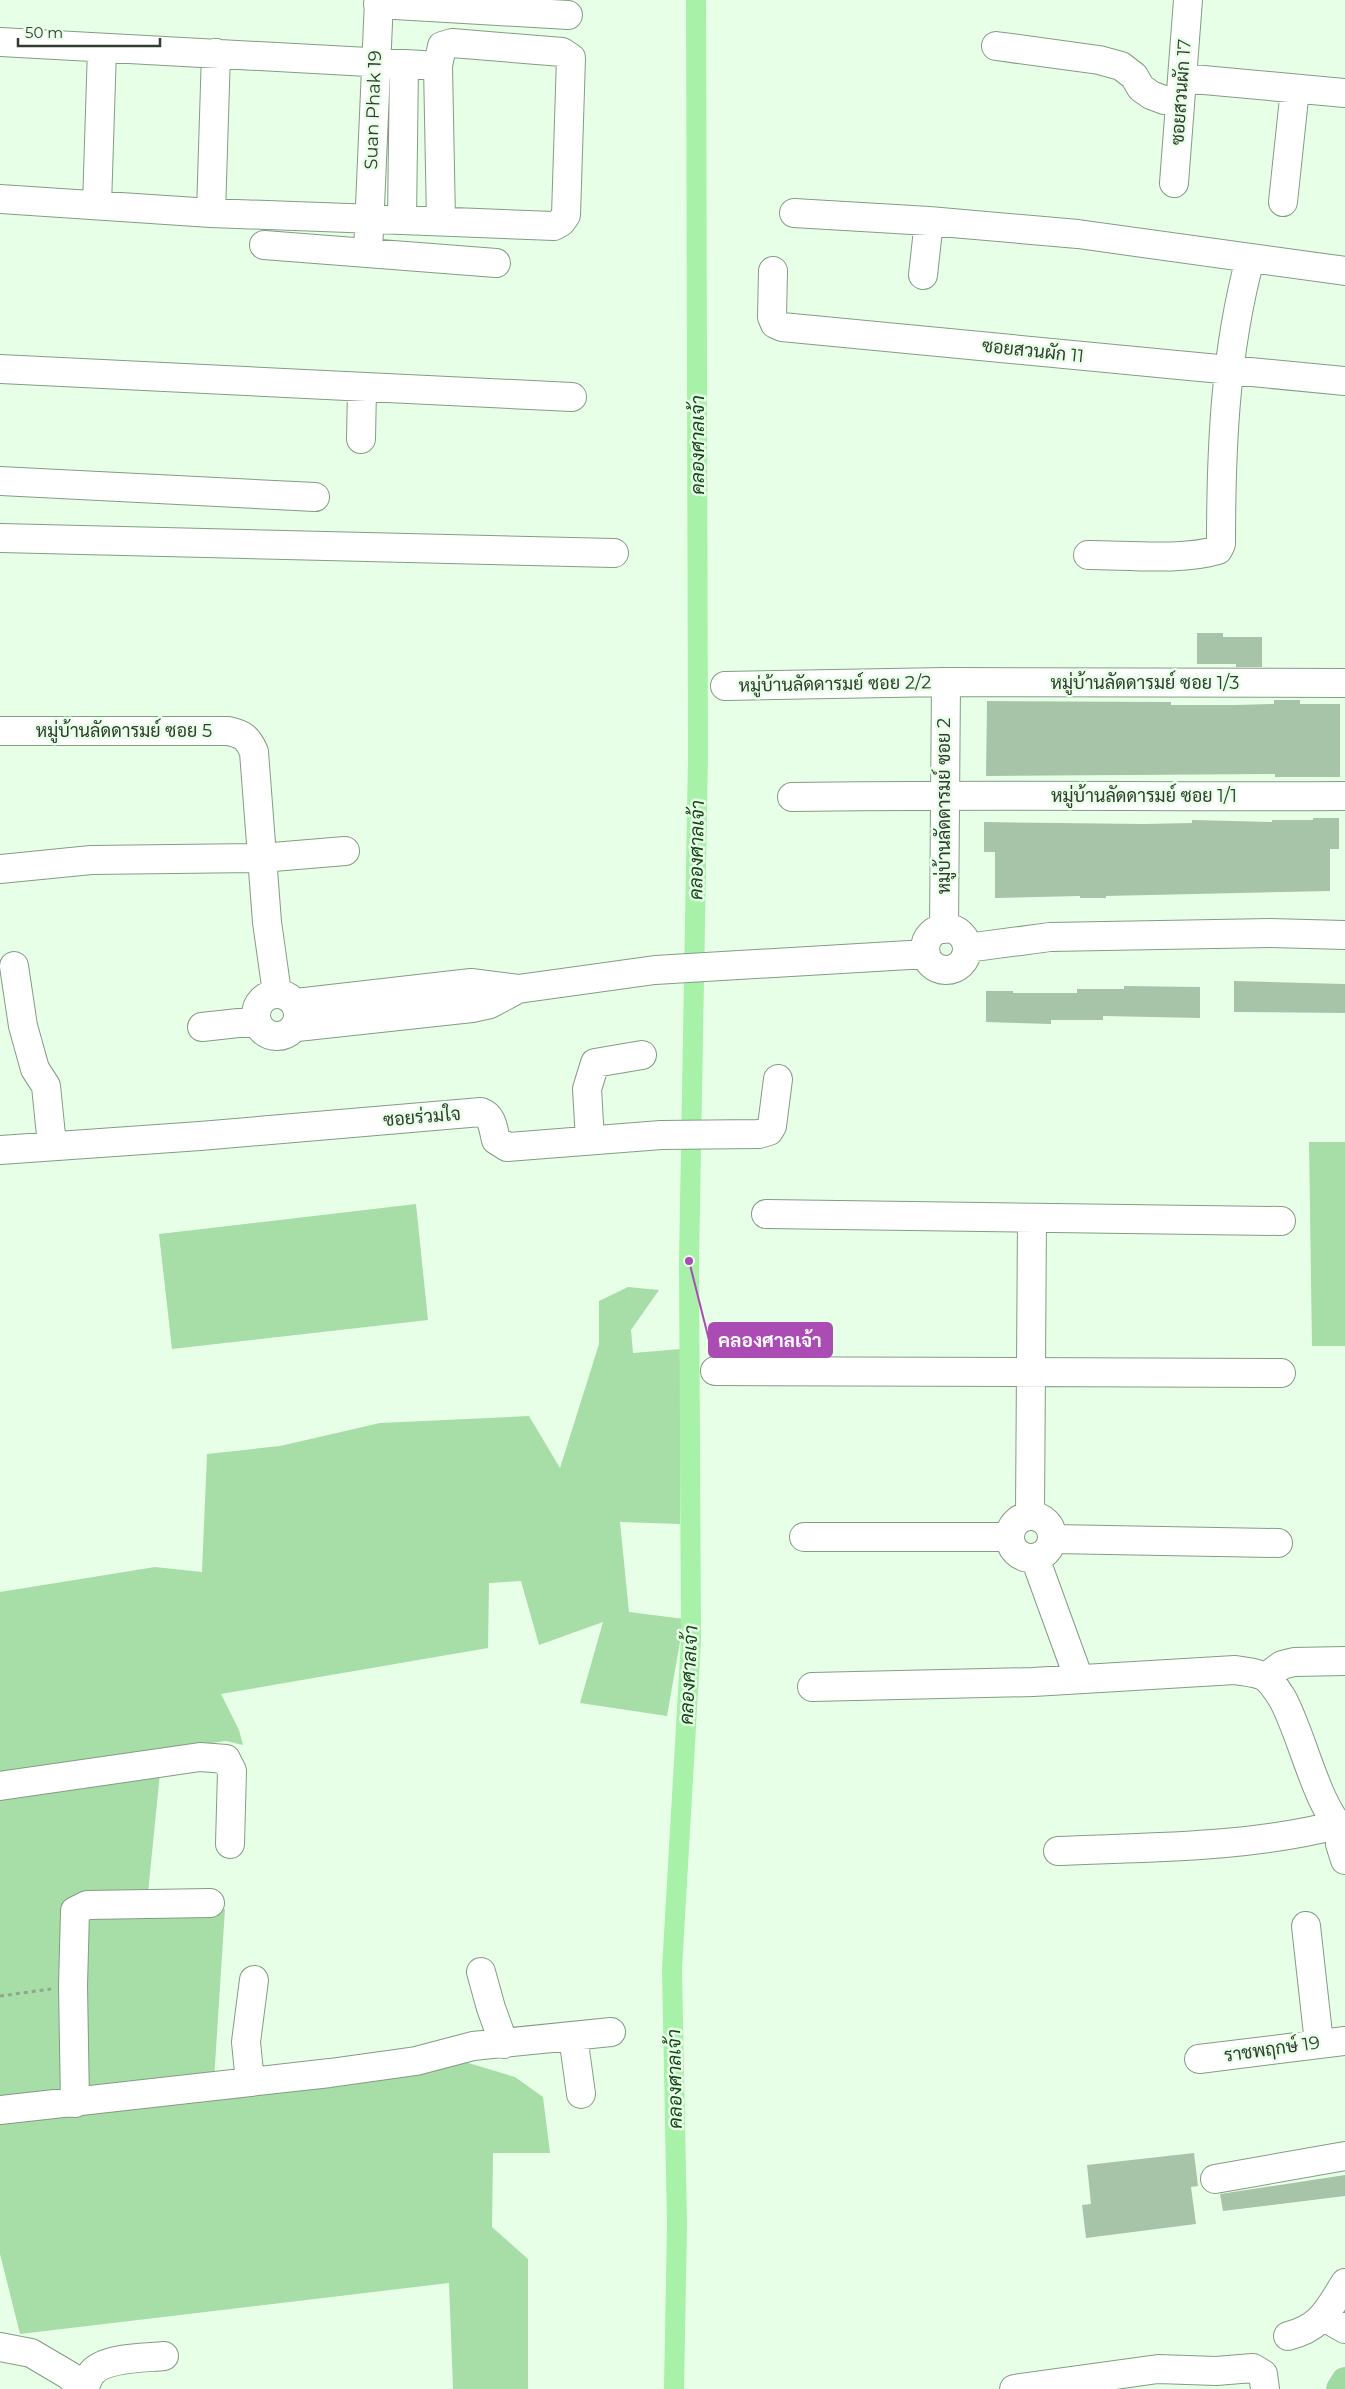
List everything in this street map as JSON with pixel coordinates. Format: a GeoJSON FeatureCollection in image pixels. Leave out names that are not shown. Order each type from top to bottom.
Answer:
{"type":"FeatureCollection","features":[{"type":"Feature","properties":{"kind":"main road"},"geometry":{"type":"LineString","coordinates":[[1340,2389],[1345,2381]]}},
{"type":"Feature","properties":{"kind":"street","name":"ซอยสวนผัก 17"},"geometry":{"type":"LineString","coordinates":[[1174,183],[1188,0]]}},
{"type":"Feature","properties":{"kind":"street"},"geometry":{"type":"LineString","coordinates":[[378,2],[568,15]]}},
{"type":"Feature","properties":{"kind":"street","name":"Suan Phak 19"},"geometry":{"type":"LineString","coordinates":[[368,252],[378,2]]}},
{"type":"Feature","properties":{"kind":"street"},"geometry":{"type":"LineString","coordinates":[[0,42],[438,66]]}},
{"type":"Feature","properties":{"kind":"street"},"geometry":{"type":"LineString","coordinates":[[0,199],[212,213],[554,226],[561,222],[566,215],[571,58],[562,52],[452,43],[442,46],[438,66],[441,221]]}},
{"type":"Feature","properties":{"kind":"street"},"geometry":{"type":"LineString","coordinates":[[996,46],[1098,60],[1121,66],[1134,76],[1141,88],[1151,95],[1164,100],[1181,89],[1295,88],[1345,93]]}},
{"type":"Feature","properties":{"kind":"street"},"geometry":{"type":"LineString","coordinates":[[97,205],[102,49]]}},
{"type":"Feature","properties":{"kind":"street"},"geometry":{"type":"LineString","coordinates":[[212,213],[216,53]]}},
{"type":"Feature","properties":{"kind":"street"},"geometry":{"type":"LineString","coordinates":[[402,220],[404,65]]}},
{"type":"Feature","properties":{"kind":"street"},"geometry":{"type":"LineString","coordinates":[[1283,202],[1295,88]]}},
{"type":"Feature","properties":{"kind":"street"},"geometry":{"type":"LineString","coordinates":[[794,213],[929,221],[1078,234],[1345,271]]}},
{"type":"Feature","properties":{"kind":"street"},"geometry":{"type":"LineString","coordinates":[[923,275],[929,221]]}},
{"type":"Feature","properties":{"kind":"street"},"geometry":{"type":"LineString","coordinates":[[264,245],[496,263]]}},
{"type":"Feature","properties":{"kind":"street"},"geometry":{"type":"LineString","coordinates":[[1088,555],[1183,555],[1218,550],[1221,544],[1224,410],[1229,371],[1250,259]]}},
{"type":"Feature","properties":{"kind":"street","name":"ซอยสวนผัก 11"},"geometry":{"type":"LineString","coordinates":[[772,271],[772,316],[775,324],[782,327],[1345,381]]}},
{"type":"Feature","properties":{"kind":"street"},"geometry":{"type":"LineString","coordinates":[[0,369],[572,397]]}},
{"type":"Feature","properties":{"kind":"street"},"geometry":{"type":"LineString","coordinates":[[361,439],[362,388]]}},
{"type":"Feature","properties":{"kind":"street"},"geometry":{"type":"LineString","coordinates":[[0,481],[315,497]]}},
{"type":"Feature","properties":{"kind":"street"},"geometry":{"type":"LineString","coordinates":[[0,538],[614,553]]}},
{"type":"Feature","properties":{"kind":"street","name":"หมู่บ้านลัดดารมย์ ซอย 1/3"},"geometry":{"type":"LineString","coordinates":[[946,682],[1345,683]]}},
{"type":"Feature","properties":{"kind":"street","name":"หมู่บ้านลัดดารมย์ ซอย 2/2"},"geometry":{"type":"LineString","coordinates":[[725,686],[946,682]]}},
{"type":"Feature","properties":{"kind":"street","name":"หมู่บ้านลัดดารมย์ ซอย 2"},"geometry":{"type":"LineString","coordinates":[[944,929],[946,682]]}},
{"type":"Feature","properties":{"kind":"street","name":"หมู่บ้านลัดดารมย์ ซอย 5"},"geometry":{"type":"LineString","coordinates":[[0,731],[228,731],[239,733],[247,738],[254,752],[262,858]]}},
{"type":"Feature","properties":{"kind":"street","name":"หมู่บ้านลัดดารมย์ ซอย 1/1"},"geometry":{"type":"LineString","coordinates":[[792,797],[944,794],[1168,797],[1345,796]]}},
{"type":"Feature","properties":{"kind":"street"},"geometry":{"type":"LineString","coordinates":[[0,869],[92,860],[262,858],[345,851]]}},
{"type":"Feature","properties":{"kind":"street"},"geometry":{"type":"LineString","coordinates":[[262,858],[290,1008],[284,1036],[276,1036],[261,1028],[257,1021],[258,1006],[262,999],[290,1008],[472,1008],[490,1004],[518,989],[655,970],[926,954]]}},
{"type":"Feature","properties":{"kind":"street"},"geometry":{"type":"LineString","coordinates":[[944,929],[955,930],[960,934],[967,948],[966,956],[961,964],[954,969],[945,970],[929,962],[926,954],[929,937],[944,929]]}},
{"type":"Feature","properties":{"kind":"street"},"geometry":{"type":"LineString","coordinates":[[967,948],[1050,937],[1250,934],[1345,935]]}},
{"type":"Feature","properties":{"kind":"street"},"geometry":{"type":"LineString","coordinates":[[14,966],[23,1026],[35,1069],[46,1086],[52,1145]]}},
{"type":"Feature","properties":{"kind":"street"},"geometry":{"type":"LineString","coordinates":[[202,1027],[257,1021]]}},
{"type":"Feature","properties":{"kind":"street"},"geometry":{"type":"LineString","coordinates":[[590,1140],[587,1089],[594,1063],[642,1055]]}},
{"type":"Feature","properties":{"kind":"street","name":"ซอยร่วมใจ"},"geometry":{"type":"LineString","coordinates":[[0,1150],[200,1136],[481,1112],[487,1114],[490,1119],[496,1140],[507,1147],[661,1135],[759,1134],[769,1131],[772,1126],[778,1079]]}},
{"type":"Feature","properties":{"kind":"street"},"geometry":{"type":"LineString","coordinates":[[766,1214],[1280,1221]]}},
{"type":"Feature","properties":{"kind":"street"},"geometry":{"type":"LineString","coordinates":[[1030,1515],[1032,1218]]}},
{"type":"Feature","properties":{"kind":"street"},"geometry":{"type":"LineString","coordinates":[[716,1370],[1281,1373]]}},
{"type":"Feature","properties":{"kind":"street"},"geometry":{"type":"LineString","coordinates":[[1079,1679],[1044,1548],[1051,1527],[1047,1522],[1030,1515],[1015,1522],[1010,1537],[1015,1551],[1028,1558],[1044,1548],[1278,1543]]}},
{"type":"Feature","properties":{"kind":"street"},"geometry":{"type":"LineString","coordinates":[[804,1537],[1010,1537]]}},
{"type":"Feature","properties":{"kind":"street"},"geometry":{"type":"LineString","coordinates":[[1266,1677],[1282,1665],[1294,1662],[1345,1661]]}},
{"type":"Feature","properties":{"kind":"street"},"geometry":{"type":"LineString","coordinates":[[812,1687],[1034,1682],[1235,1670],[1255,1673],[1266,1677],[1275,1686],[1290,1711],[1324,1801],[1342,1831],[1340,1844],[1345,1860]]}},
{"type":"Feature","properties":{"kind":"street"},"geometry":{"type":"LineString","coordinates":[[0,1786],[200,1758],[226,1759],[232,1771],[230,1844]]}},
{"type":"Feature","properties":{"kind":"street"},"geometry":{"type":"LineString","coordinates":[[1058,1851],[1220,1844],[1306,1833],[1342,1831]]}},
{"type":"Feature","properties":{"kind":"street"},"geometry":{"type":"LineString","coordinates":[[75,2103],[74,1918],[78,1908],[86,1905],[210,1903]]}},
{"type":"Feature","properties":{"kind":"street"},"geometry":{"type":"LineString","coordinates":[[1306,1926],[1332,2042]]}},
{"type":"Feature","properties":{"kind":"street"},"geometry":{"type":"LineString","coordinates":[[481,1972],[504,2044]]}},
{"type":"Feature","properties":{"kind":"street"},"geometry":{"type":"LineString","coordinates":[[250,2082],[246,2042],[254,1980]]}},
{"type":"Feature","properties":{"kind":"street"},"geometry":{"type":"LineString","coordinates":[[0,2110],[75,2103],[407,2062],[458,2048],[611,2032]]}},
{"type":"Feature","properties":{"kind":"street"},"geometry":{"type":"LineString","coordinates":[[573,2036],[581,2094]]}},
{"type":"Feature","properties":{"kind":"street","name":"ราชพฤกษ์ 19"},"geometry":{"type":"LineString","coordinates":[[1199,2059],[1332,2042]]}},
{"type":"Feature","properties":{"kind":"street"},"geometry":{"type":"LineString","coordinates":[[1215,2179],[1345,2156]]}},
{"type":"Feature","properties":{"kind":"street"},"geometry":{"type":"LineString","coordinates":[[1288,2336],[1334,2323],[1345,2283]]}},
{"type":"Feature","properties":{"kind":"street"},"geometry":{"type":"LineString","coordinates":[[0,2347],[31,2353],[70,2376],[82,2389],[91,2373],[103,2364],[126,2359],[164,2356]]}},
{"type":"Feature","properties":{"kind":"street"},"geometry":{"type":"LineString","coordinates":[[1014,2389],[1158,2369],[1216,2371],[1253,2368],[1263,2374],[1265,2389]]}},
{"type":"Feature","properties":{"kind":"path"},"geometry":{"type":"LineString","coordinates":[[0,1996],[73,1986]]}},
{"type":"Feature","properties":{"kind":"green space"},"geometry":{"type":"Polygon","coordinates":[[[1309,1142],[1345,1142],[1345,1346],[1312,1346],[1309,1142]]]}},
{"type":"Feature","properties":{"kind":"green space"},"geometry":{"type":"Polygon","coordinates":[[[416,1204],[428,1320],[172,1349],[159,1234],[416,1204]]]}},
{"type":"Feature","properties":{"kind":"green space"},"geometry":{"type":"Polygon","coordinates":[[[628,1287],[659,1290],[631,1330],[633,1353],[681,1349],[680,1524],[620,1522],[629,1612],[684,1619],[667,1716],[580,1703],[603,1622],[539,1645],[521,1581],[489,1583],[488,1648],[221,1694],[239,1730],[243,1745],[226,1741],[0,1774],[0,1592],[155,1567],[202,1572],[207,1454],[280,1446],[380,1423],[529,1416],[560,1468],[599,1344],[599,1301],[628,1287]]]}},
{"type":"Feature","properties":{"kind":"green space"},"geometry":{"type":"Polygon","coordinates":[[[160,1773],[146,1913],[225,1909],[214,2080],[0,2104],[0,1793],[160,1773]]]}},
{"type":"Feature","properties":{"kind":"green space"},"geometry":{"type":"Polygon","coordinates":[[[462,2061],[515,2077],[543,2097],[550,2153],[493,2153],[492,2227],[528,2259],[528,2389],[453,2389],[449,2283],[20,2334],[0,2254],[0,2118],[462,2061]]]}},
{"type":"Feature","properties":{"kind":"building"},"geometry":{"type":"Polygon","coordinates":[[[1197,633],[1223,633],[1223,637],[1262,637],[1262,667],[1236,667],[1236,664],[1197,664],[1197,633]]]}},
{"type":"Feature","properties":{"kind":"building"},"geometry":{"type":"Polygon","coordinates":[[[1274,700],[1300,700],[1300,704],[1340,704],[1340,777],[1275,777],[1275,774],[986,776],[987,701],[1171,702],[1171,705],[1234,705],[1274,704],[1274,700]]]}},
{"type":"Feature","properties":{"kind":"building"},"geometry":{"type":"Polygon","coordinates":[[[1313,818],[1339,818],[1339,849],[1330,849],[1330,891],[1106,896],[1106,898],[1080,898],[1080,896],[995,898],[995,852],[984,852],[984,822],[1144,824],[1192,823],[1192,820],[1272,822],[1272,820],[1313,820],[1313,818]]]}},
{"type":"Feature","properties":{"kind":"building"},"geometry":{"type":"Polygon","coordinates":[[[1234,981],[1345,984],[1345,1013],[1234,1012],[1234,981]]]}},
{"type":"Feature","properties":{"kind":"building"},"geometry":{"type":"Polygon","coordinates":[[[1124,986],[1200,987],[1200,1018],[1103,1016],[1103,1020],[1051,1020],[1051,1024],[986,1022],[986,991],[1077,993],[1077,989],[1124,989],[1124,986]]]}},
{"type":"Feature","properties":{"kind":"building"},"geometry":{"type":"Polygon","coordinates":[[[1194,2153],[1198,2186],[1191,2187],[1196,2224],[1086,2238],[1082,2205],[1091,2204],[1087,2165],[1194,2153]]]}},
{"type":"Feature","properties":{"kind":"building"},"geometry":{"type":"Polygon","coordinates":[[[1345,2175],[1345,2196],[1223,2211],[1220,2194],[1345,2175]]]}},
{"type":"Feature","properties":{"kind":"waterway","name":"คลองศาลเจ้า"},"geometry":{"type":"LineString","coordinates":[[674,2389],[677,2224],[672,1969],[691,1640],[689,1261],[698,755],[696,0]]}},
{"type":"Feature","properties":{"kind":"place","name":"คลองศาลเจ้า"},"geometry":{"type":"Point","coordinates":[689,1261]}}]}
